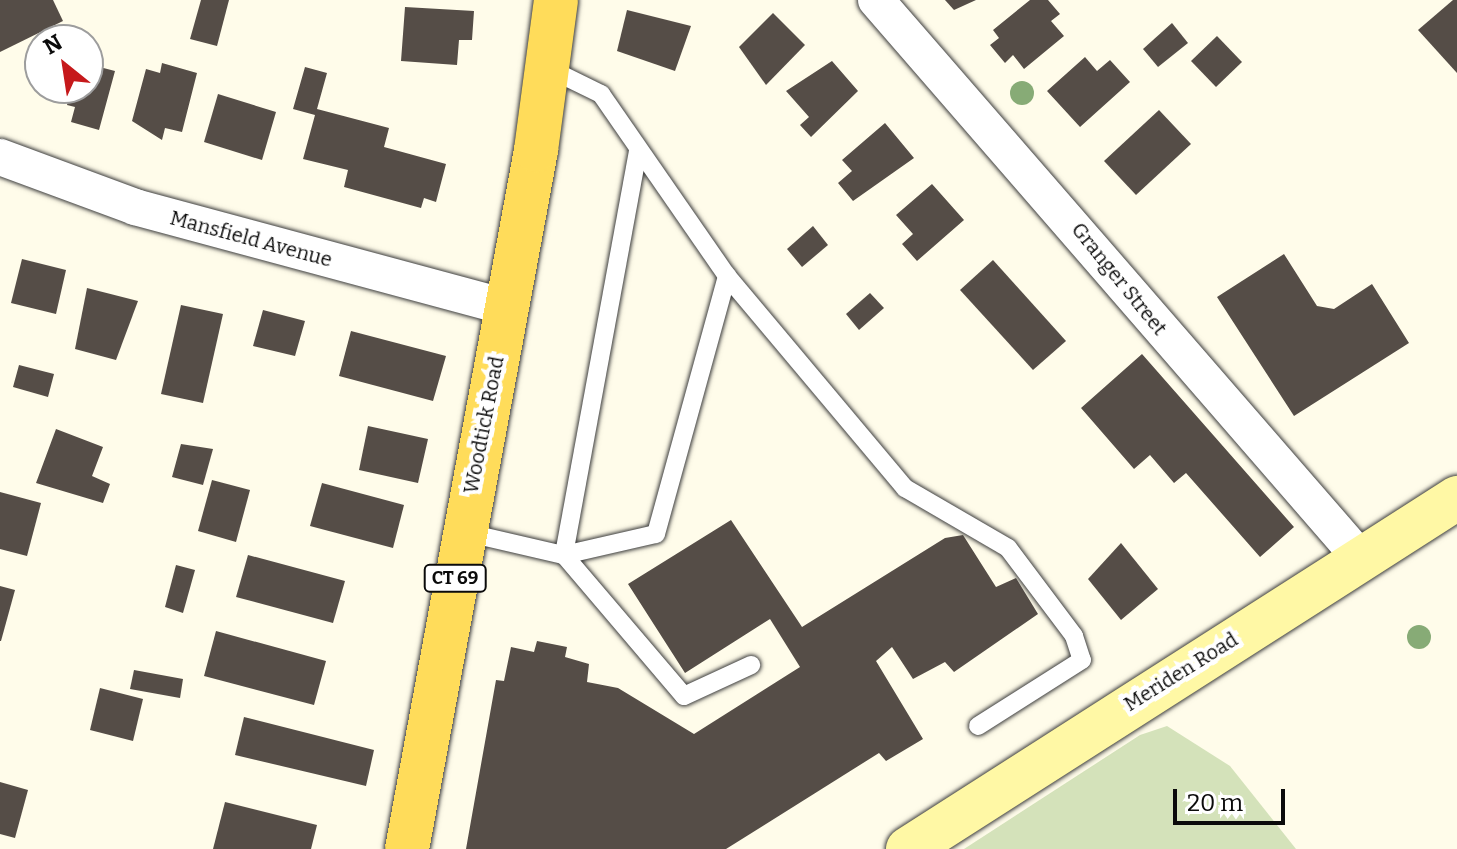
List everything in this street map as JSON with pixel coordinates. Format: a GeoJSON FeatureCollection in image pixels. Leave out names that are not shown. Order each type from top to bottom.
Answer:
{"type":"FeatureCollection","features":[{"type":"Feature","properties":{"kind":"main road","name":"Woodtick Road"},"geometry":{"type":"LineString","coordinates":[[407,849],[548,68],[556,0]]}},
{"type":"Feature","properties":{"kind":"main road","name":"Meriden Road"},"geometry":{"type":"LineString","coordinates":[[908,849],[1457,498]]}},
{"type":"Feature","properties":{"kind":"street","name":"Granger Street"},"geometry":{"type":"LineString","coordinates":[[876,0],[1361,559]]}},
{"type":"Feature","properties":{"kind":"street","name":"Mansfield Avenue"},"geometry":{"type":"LineString","coordinates":[[0,157],[135,207],[506,307]]}},
{"type":"Feature","properties":{"kind":"lane"},"geometry":{"type":"LineString","coordinates":[[548,68],[601,94],[727,276],[905,488],[1008,548],[1074,636],[1082,660],[978,726]]}},
{"type":"Feature","properties":{"kind":"lane"},"geometry":{"type":"LineString","coordinates":[[638,151],[564,555],[636,649],[684,696],[751,665]]}},
{"type":"Feature","properties":{"kind":"lane"},"geometry":{"type":"LineString","coordinates":[[464,532],[564,555],[656,534],[727,276]]}},
{"type":"Feature","properties":{"kind":"green space"},"geometry":{"type":"Polygon","coordinates":[[[1167,726],[1230,766],[1296,849],[964,849],[1140,735],[1167,726]]]}},
{"type":"Feature","properties":{"kind":"building"},"geometry":{"type":"Polygon","coordinates":[[[0,0],[53,0],[63,21],[57,24],[24,24],[24,40],[0,52],[0,0]]]}},
{"type":"Feature","properties":{"kind":"building"},"geometry":{"type":"Polygon","coordinates":[[[201,0],[229,0],[217,46],[190,39],[201,0]]]}},
{"type":"Feature","properties":{"kind":"building"},"geometry":{"type":"Polygon","coordinates":[[[945,0],[976,0],[954,10],[945,0]]]}},
{"type":"Feature","properties":{"kind":"building"},"geometry":{"type":"Polygon","coordinates":[[[1030,0],[1048,0],[1060,14],[1051,21],[1064,36],[1024,69],[1013,55],[1005,63],[990,45],[999,38],[993,30],[1030,0]]]}},
{"type":"Feature","properties":{"kind":"building"},"geometry":{"type":"Polygon","coordinates":[[[1453,0],[1457,0],[1457,73],[1418,30],[1453,0]]]}},
{"type":"Feature","properties":{"kind":"building"},"geometry":{"type":"Polygon","coordinates":[[[405,7],[474,11],[472,40],[459,40],[457,65],[401,61],[405,7]]]}},
{"type":"Feature","properties":{"kind":"building"},"geometry":{"type":"Polygon","coordinates":[[[627,10],[691,26],[675,71],[617,51],[627,10]]]}},
{"type":"Feature","properties":{"kind":"building"},"geometry":{"type":"Polygon","coordinates":[[[773,13],[805,45],[766,85],[739,47],[773,13]]]}},
{"type":"Feature","properties":{"kind":"building"},"geometry":{"type":"Polygon","coordinates":[[[1172,23],[1188,43],[1158,67],[1143,49],[1172,23]]]}},
{"type":"Feature","properties":{"kind":"building"},"geometry":{"type":"Polygon","coordinates":[[[1217,36],[1242,62],[1216,87],[1191,61],[1217,36]]]}},
{"type":"Feature","properties":{"kind":"building"},"geometry":{"type":"Polygon","coordinates":[[[1085,57],[1097,71],[1110,60],[1130,82],[1080,127],[1047,91],[1085,57]]]}},
{"type":"Feature","properties":{"kind":"building"},"geometry":{"type":"Polygon","coordinates":[[[832,61],[858,91],[811,137],[800,125],[809,117],[786,91],[832,61]]]}},
{"type":"Feature","properties":{"kind":"building"},"geometry":{"type":"Polygon","coordinates":[[[162,63],[197,73],[182,132],[165,128],[162,140],[132,121],[146,69],[160,73],[162,63]]]}},
{"type":"Feature","properties":{"kind":"building"},"geometry":{"type":"Polygon","coordinates":[[[305,67],[327,73],[317,109],[389,128],[384,147],[446,164],[436,202],[424,198],[421,208],[344,187],[348,170],[303,159],[315,115],[293,109],[305,67]]]}},
{"type":"Feature","properties":{"kind":"building"},"geometry":{"type":"Polygon","coordinates":[[[104,68],[115,71],[99,130],[71,122],[75,107],[67,105],[104,104],[104,68]]]}},
{"type":"Feature","properties":{"kind":"building"},"geometry":{"type":"Polygon","coordinates":[[[218,94],[276,112],[262,160],[204,142],[218,94]]]}},
{"type":"Feature","properties":{"kind":"building"},"geometry":{"type":"Polygon","coordinates":[[[1159,110],[1191,144],[1136,195],[1104,161],[1159,110]]]}},
{"type":"Feature","properties":{"kind":"building"},"geometry":{"type":"Polygon","coordinates":[[[885,123],[914,158],[853,201],[838,183],[852,171],[842,160],[885,123]]]}},
{"type":"Feature","properties":{"kind":"building"},"geometry":{"type":"Polygon","coordinates":[[[932,184],[964,220],[917,261],[902,244],[913,234],[896,215],[932,184]]]}},
{"type":"Feature","properties":{"kind":"building"},"geometry":{"type":"Polygon","coordinates":[[[813,226],[828,245],[802,267],[787,249],[813,226]]]}},
{"type":"Feature","properties":{"kind":"building"},"geometry":{"type":"Polygon","coordinates":[[[1284,254],[1317,306],[1334,309],[1372,284],[1409,343],[1294,416],[1217,297],[1284,254]]]}},
{"type":"Feature","properties":{"kind":"building"},"geometry":{"type":"Polygon","coordinates":[[[22,259],[66,270],[56,314],[11,303],[22,259]]]}},
{"type":"Feature","properties":{"kind":"building"},"geometry":{"type":"Polygon","coordinates":[[[993,260],[1066,341],[1033,370],[960,290],[993,260]]]}},
{"type":"Feature","properties":{"kind":"building"},"geometry":{"type":"Polygon","coordinates":[[[87,288],[138,301],[116,360],[75,349],[87,288]]]}},
{"type":"Feature","properties":{"kind":"building"},"geometry":{"type":"Polygon","coordinates":[[[870,293],[884,308],[859,330],[846,314],[870,293]]]}},
{"type":"Feature","properties":{"kind":"building"},"geometry":{"type":"Polygon","coordinates":[[[181,305],[223,314],[203,403],[161,394],[181,305]]]}},
{"type":"Feature","properties":{"kind":"building"},"geometry":{"type":"Polygon","coordinates":[[[263,310],[305,321],[295,356],[253,346],[263,310]]]}},
{"type":"Feature","properties":{"kind":"building"},"geometry":{"type":"Polygon","coordinates":[[[351,331],[446,356],[433,401],[339,376],[351,331]]]}},
{"type":"Feature","properties":{"kind":"building"},"geometry":{"type":"Polygon","coordinates":[[[1142,354],[1294,527],[1260,557],[1186,473],[1174,483],[1150,455],[1134,469],[1081,408],[1142,354]]]}},
{"type":"Feature","properties":{"kind":"building"},"geometry":{"type":"Polygon","coordinates":[[[19,365],[54,374],[48,397],[13,387],[19,365]]]}},
{"type":"Feature","properties":{"kind":"building"},"geometry":{"type":"Polygon","coordinates":[[[368,426],[428,439],[418,483],[359,470],[368,426]]]}},
{"type":"Feature","properties":{"kind":"building"},"geometry":{"type":"Polygon","coordinates":[[[56,429],[103,447],[92,476],[110,484],[103,503],[36,483],[56,429]]]}},
{"type":"Feature","properties":{"kind":"building"},"geometry":{"type":"Polygon","coordinates":[[[181,444],[213,449],[203,485],[172,477],[181,444]]]}},
{"type":"Feature","properties":{"kind":"building"},"geometry":{"type":"Polygon","coordinates":[[[212,480],[250,490],[236,542],[198,531],[212,480]]]}},
{"type":"Feature","properties":{"kind":"building"},"geometry":{"type":"Polygon","coordinates":[[[322,483],[404,505],[393,548],[310,526],[322,483]]]}},
{"type":"Feature","properties":{"kind":"building"},"geometry":{"type":"Polygon","coordinates":[[[0,492],[41,503],[27,556],[0,549],[0,492]]]}},
{"type":"Feature","properties":{"kind":"building"},"geometry":{"type":"Polygon","coordinates":[[[731,520],[802,627],[945,538],[963,535],[996,587],[1016,578],[1038,614],[954,672],[945,662],[913,679],[892,647],[876,661],[923,739],[886,761],[879,753],[726,849],[466,849],[496,680],[504,681],[511,647],[534,652],[537,641],[567,647],[565,657],[589,664],[587,682],[618,688],[694,734],[800,667],[770,619],[685,673],[628,584],[731,520]]]}},
{"type":"Feature","properties":{"kind":"building"},"geometry":{"type":"Polygon","coordinates":[[[1121,543],[1158,589],[1121,620],[1088,579],[1121,543]]]}},
{"type":"Feature","properties":{"kind":"building"},"geometry":{"type":"Polygon","coordinates":[[[248,555],[345,581],[333,623],[236,597],[248,555]]]}},
{"type":"Feature","properties":{"kind":"building"},"geometry":{"type":"Polygon","coordinates":[[[176,565],[195,570],[183,613],[165,607],[176,565]]]}},
{"type":"Feature","properties":{"kind":"building"},"geometry":{"type":"Polygon","coordinates":[[[0,586],[15,590],[1,641],[0,641],[0,586]]]}},
{"type":"Feature","properties":{"kind":"building"},"geometry":{"type":"Polygon","coordinates":[[[216,631],[326,661],[314,705],[204,676],[216,631]]]}},
{"type":"Feature","properties":{"kind":"building"},"geometry":{"type":"Polygon","coordinates":[[[134,670],[183,679],[180,698],[130,689],[134,670]]]}},
{"type":"Feature","properties":{"kind":"building"},"geometry":{"type":"Polygon","coordinates":[[[100,688],[143,699],[133,741],[90,730],[100,688]]]}},
{"type":"Feature","properties":{"kind":"building"},"geometry":{"type":"Polygon","coordinates":[[[244,717],[374,750],[366,786],[235,755],[244,717]]]}},
{"type":"Feature","properties":{"kind":"building"},"geometry":{"type":"Polygon","coordinates":[[[0,782],[28,790],[15,838],[0,834],[0,782]]]}},
{"type":"Feature","properties":{"kind":"building"},"geometry":{"type":"Polygon","coordinates":[[[225,802],[317,825],[311,849],[213,849],[225,802]]]}}]}
